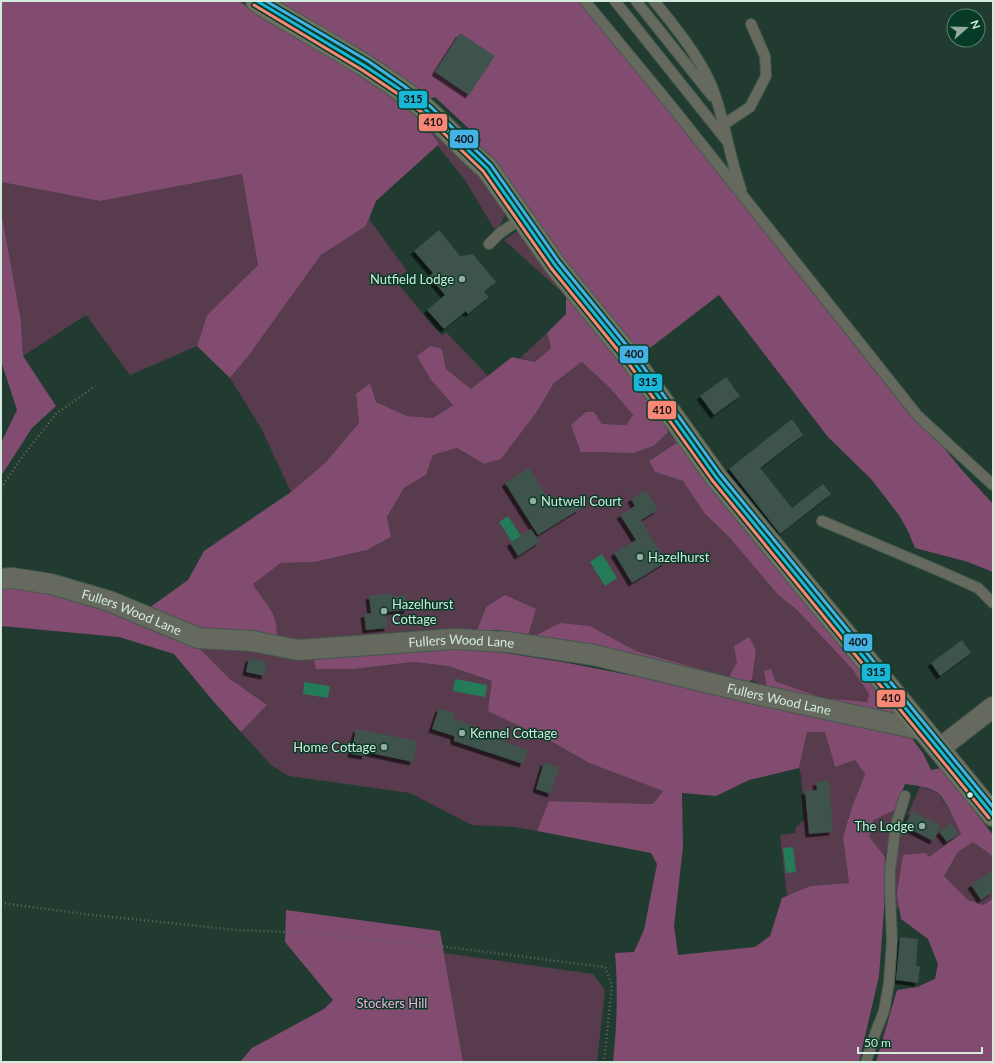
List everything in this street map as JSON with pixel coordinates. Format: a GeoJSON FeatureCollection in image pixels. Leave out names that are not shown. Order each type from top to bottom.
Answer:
{"type":"FeatureCollection","features":[{"type":"Feature","properties":{"kind":"main road"},"geometry":{"type":"LineString","coordinates":[[257,1],[380,74],[417,102],[440,122],[473,157],[487,168],[555,265],[633,361],[716,477],[993,815]]}},
{"type":"Feature","properties":{"kind":"street","name":"Fullers Wood Lane"},"geometry":{"type":"LineString","coordinates":[[1,579],[12,578],[51,584],[102,598],[198,638],[252,641],[298,650],[455,639],[507,642],[594,655],[755,694],[923,730]]}},
{"type":"Feature","properties":{"kind":"street"},"geometry":{"type":"LineString","coordinates":[[939,749],[993,707]]}},
{"type":"Feature","properties":{"kind":"lane"},"geometry":{"type":"LineString","coordinates":[[585,1],[918,416],[993,485]]}},
{"type":"Feature","properties":{"kind":"lane"},"geometry":{"type":"LineString","coordinates":[[615,1],[728,144]]}},
{"type":"Feature","properties":{"kind":"lane"},"geometry":{"type":"LineString","coordinates":[[636,1],[717,102]]}},
{"type":"Feature","properties":{"kind":"lane"},"geometry":{"type":"LineString","coordinates":[[654,1],[700,63],[710,82],[717,102],[733,166],[744,198]]}},
{"type":"Feature","properties":{"kind":"lane"},"geometry":{"type":"LineString","coordinates":[[723,125],[750,107],[766,76],[765,56],[751,24]]}},
{"type":"Feature","properties":{"kind":"lane"},"geometry":{"type":"LineString","coordinates":[[489,244],[500,233],[522,218]]}},
{"type":"Feature","properties":{"kind":"lane"},"geometry":{"type":"LineString","coordinates":[[822,521],[978,588],[993,603]]}},
{"type":"Feature","properties":{"kind":"lane"},"geometry":{"type":"LineString","coordinates":[[866,1062],[884,1011],[889,984],[892,941],[890,871],[896,824],[905,796]]}},
{"type":"Feature","properties":{"kind":"path"},"geometry":{"type":"LineString","coordinates":[[1,488],[22,457],[56,414],[96,386]]}},
{"type":"Feature","properties":{"kind":"path"},"geometry":{"type":"LineString","coordinates":[[905,796],[924,763],[939,749]]}},
{"type":"Feature","properties":{"kind":"path"},"geometry":{"type":"LineString","coordinates":[[1,903],[92,915],[206,927],[237,930],[313,933],[455,948],[605,968],[612,985],[604,1062]]}},
{"type":"Feature","properties":{"kind":"shaded area"},"geometry":{"type":"Polygon","coordinates":[[[405,105],[450,143],[484,181],[505,209],[505,215],[499,227],[495,230],[465,180],[437,145],[439,144],[405,105]]]}},
{"type":"Feature","properties":{"kind":"shaded area"},"geometry":{"type":"Polygon","coordinates":[[[242,174],[258,265],[207,315],[197,346],[130,375],[86,315],[23,356],[21,321],[1,211],[1,182],[100,201],[242,174]]]}},
{"type":"Feature","properties":{"kind":"shaded area"},"geometry":{"type":"Polygon","coordinates":[[[369,219],[407,271],[395,280],[433,326],[442,335],[446,332],[488,376],[471,389],[446,369],[442,349],[431,380],[453,405],[433,418],[407,416],[376,402],[370,383],[356,394],[359,423],[325,463],[291,492],[261,428],[230,378],[249,355],[321,255],[366,226],[369,219]]]}},
{"type":"Feature","properties":{"kind":"shaded area"},"geometry":{"type":"Polygon","coordinates":[[[518,231],[566,296],[504,240],[518,231]]]}},
{"type":"Feature","properties":{"kind":"shaded area"},"geometry":{"type":"Polygon","coordinates":[[[547,333],[551,348],[535,362],[520,358],[547,333]]]}},
{"type":"Feature","properties":{"kind":"shaded area"},"geometry":{"type":"Polygon","coordinates":[[[582,362],[609,387],[633,415],[626,425],[602,424],[594,412],[581,452],[633,453],[654,446],[668,432],[678,442],[649,461],[655,472],[683,481],[705,514],[729,537],[779,596],[796,609],[853,670],[869,694],[867,702],[823,698],[775,681],[764,671],[767,688],[752,680],[756,650],[737,662],[729,677],[636,651],[589,626],[533,637],[528,636],[536,609],[486,607],[477,630],[412,631],[294,640],[277,637],[277,629],[253,584],[281,563],[315,562],[367,550],[391,537],[387,517],[404,488],[426,475],[433,455],[457,448],[484,464],[501,459],[536,413],[554,383],[582,362]]]}},
{"type":"Feature","properties":{"kind":"shaded area"},"geometry":{"type":"Polygon","coordinates":[[[508,516],[521,536],[512,542],[499,522],[508,516]]]}},
{"type":"Feature","properties":{"kind":"shaded area"},"geometry":{"type":"Polygon","coordinates":[[[602,554],[617,578],[605,586],[590,562],[602,554]]]}},
{"type":"Feature","properties":{"kind":"shaded area"},"geometry":{"type":"Polygon","coordinates":[[[220,647],[313,658],[354,669],[413,662],[448,666],[492,681],[549,740],[589,763],[663,791],[653,804],[550,801],[537,831],[514,827],[472,825],[410,793],[289,776],[271,765],[241,732],[267,705],[230,679],[199,648],[220,647]]]}},
{"type":"Feature","properties":{"kind":"shaded area"},"geometry":{"type":"Polygon","coordinates":[[[455,679],[487,685],[485,697],[453,691],[455,679]]]}},
{"type":"Feature","properties":{"kind":"shaded area"},"geometry":{"type":"Polygon","coordinates":[[[304,682],[330,686],[328,698],[303,694],[304,682]]]}},
{"type":"Feature","properties":{"kind":"shaded area"},"geometry":{"type":"Polygon","coordinates":[[[807,732],[825,732],[835,767],[855,760],[865,774],[852,807],[843,837],[849,883],[810,886],[787,896],[780,835],[795,833],[796,827],[805,819],[799,768],[807,732]]]}},
{"type":"Feature","properties":{"kind":"shaded area"},"geometry":{"type":"Polygon","coordinates":[[[920,786],[938,793],[951,813],[961,834],[929,857],[897,894],[900,910],[893,904],[894,866],[900,833],[920,786]]]}},
{"type":"Feature","properties":{"kind":"shaded area"},"geometry":{"type":"Polygon","coordinates":[[[895,810],[885,857],[868,837],[874,820],[895,810]]]}},
{"type":"Feature","properties":{"kind":"shaded area"},"geometry":{"type":"Polygon","coordinates":[[[973,842],[990,854],[993,858],[993,898],[984,905],[968,900],[944,876],[958,852],[973,842]]]}},
{"type":"Feature","properties":{"kind":"shaded area"},"geometry":{"type":"Polygon","coordinates":[[[793,847],[796,872],[786,873],[783,848],[793,847]]]}},
{"type":"Feature","properties":{"kind":"shaded area"},"geometry":{"type":"Polygon","coordinates":[[[444,953],[593,974],[605,990],[597,1062],[463,1062],[444,953]]]}},
{"type":"Feature","properties":{"kind":"green space"},"geometry":{"type":"Polygon","coordinates":[[[1,1],[239,1],[267,20],[354,71],[390,95],[421,121],[439,144],[376,201],[366,226],[321,255],[249,355],[230,378],[197,346],[207,315],[258,265],[242,174],[100,201],[1,182],[1,1]]]}},
{"type":"Feature","properties":{"kind":"green space"},"geometry":{"type":"Polygon","coordinates":[[[279,1],[585,1],[961,469],[993,504],[993,572],[968,562],[915,548],[899,515],[871,479],[828,437],[719,295],[633,361],[473,157],[481,140],[435,97],[424,101],[279,1]]]}},
{"type":"Feature","properties":{"kind":"green space"},"geometry":{"type":"Polygon","coordinates":[[[1,211],[21,321],[23,356],[56,406],[32,428],[1,476],[1,443],[17,410],[1,361],[1,211]]]}},
{"type":"Feature","properties":{"kind":"green space"},"geometry":{"type":"Polygon","coordinates":[[[566,296],[659,406],[668,432],[654,446],[633,453],[581,452],[571,425],[586,412],[594,412],[602,424],[626,425],[633,415],[609,387],[582,362],[554,383],[536,413],[501,459],[484,464],[457,448],[433,455],[426,475],[404,488],[387,517],[391,537],[367,550],[315,562],[281,563],[253,584],[273,614],[277,628],[277,637],[203,630],[149,608],[188,580],[204,551],[291,492],[325,463],[359,423],[356,394],[370,383],[376,402],[407,416],[433,418],[453,405],[431,380],[417,356],[430,346],[442,349],[446,369],[471,389],[512,357],[535,362],[551,348],[547,333],[566,314],[566,296]]]}},
{"type":"Feature","properties":{"kind":"green space"},"geometry":{"type":"Polygon","coordinates":[[[678,442],[897,708],[899,718],[767,688],[764,671],[771,669],[775,681],[823,698],[867,702],[869,694],[853,670],[796,609],[779,596],[729,537],[705,514],[683,481],[655,472],[649,461],[678,442]]]}},
{"type":"Feature","properties":{"kind":"green space"},"geometry":{"type":"Polygon","coordinates":[[[19,586],[61,594],[114,610],[199,648],[230,679],[267,705],[241,732],[174,654],[119,637],[1,626],[1,588],[19,586]]]}},
{"type":"Feature","properties":{"kind":"green space"},"geometry":{"type":"Polygon","coordinates":[[[505,595],[536,609],[528,636],[498,630],[477,630],[486,607],[505,595]]]}},
{"type":"Feature","properties":{"kind":"green space"},"geometry":{"type":"Polygon","coordinates":[[[560,623],[590,626],[636,651],[729,677],[737,662],[734,646],[749,637],[756,650],[752,680],[740,685],[533,637],[560,623]]]}},
{"type":"Feature","properties":{"kind":"green space"},"geometry":{"type":"Polygon","coordinates":[[[473,648],[568,663],[690,687],[909,735],[923,753],[931,770],[941,768],[993,835],[993,858],[990,854],[973,842],[958,852],[944,876],[968,900],[984,905],[993,898],[993,1062],[876,1062],[897,990],[917,987],[935,979],[938,964],[928,939],[901,919],[897,894],[903,855],[926,853],[929,857],[961,834],[954,818],[938,793],[927,788],[905,784],[895,810],[874,820],[869,837],[885,857],[884,910],[879,976],[859,1062],[613,1062],[617,1008],[615,953],[634,952],[644,930],[657,864],[651,853],[537,831],[549,801],[653,804],[663,791],[589,763],[549,740],[488,711],[492,681],[448,666],[413,662],[354,669],[316,669],[313,658],[360,653],[473,648]],[[807,732],[799,768],[749,780],[716,796],[682,793],[683,847],[674,926],[678,955],[755,947],[770,936],[782,898],[810,886],[849,883],[843,837],[852,807],[865,774],[855,760],[835,767],[825,732],[807,732]]]}},
{"type":"Feature","properties":{"kind":"green space","name":"Stockers Hill"},"geometry":{"type":"Polygon","coordinates":[[[286,910],[440,931],[463,1062],[240,1062],[252,1048],[324,1009],[333,1000],[285,942],[286,910]]]}},
{"type":"Feature","properties":{"kind":"building"},"geometry":{"type":"Polygon","coordinates":[[[460,33],[495,56],[469,95],[435,72],[460,33]]]}},
{"type":"Feature","properties":{"kind":"building","name":"Nutfield Lodge"},"geometry":{"type":"Polygon","coordinates":[[[439,230],[460,256],[473,254],[496,282],[484,292],[489,297],[468,314],[466,311],[444,329],[427,310],[445,295],[429,276],[433,273],[414,251],[439,230]]]}},
{"type":"Feature","properties":{"kind":"building"},"geometry":{"type":"Polygon","coordinates":[[[726,377],[740,396],[714,415],[700,396],[726,377]]]}},
{"type":"Feature","properties":{"kind":"building"},"geometry":{"type":"Polygon","coordinates":[[[792,419],[803,435],[760,468],[792,508],[823,484],[831,494],[780,534],[729,469],[792,419]]]}},
{"type":"Feature","properties":{"kind":"building","name":"Nutwell Court"},"geometry":{"type":"Polygon","coordinates":[[[529,468],[553,507],[567,497],[573,497],[580,509],[538,535],[505,483],[529,468]]]}},
{"type":"Feature","properties":{"kind":"building","name":"Hazelhurst"},"geometry":{"type":"Polygon","coordinates":[[[646,490],[658,510],[641,520],[666,562],[632,583],[614,553],[636,540],[620,515],[635,506],[631,499],[646,490]]]}},
{"type":"Feature","properties":{"kind":"building"},"geometry":{"type":"Polygon","coordinates":[[[531,529],[540,542],[518,556],[510,543],[531,529]]]}},
{"type":"Feature","properties":{"kind":"building","name":"Hazelhurst Cottage"},"geometry":{"type":"Polygon","coordinates":[[[392,593],[392,597],[406,595],[408,610],[385,612],[388,628],[366,630],[364,614],[371,613],[369,596],[392,593]]]}},
{"type":"Feature","properties":{"kind":"building"},"geometry":{"type":"Polygon","coordinates":[[[962,640],[971,653],[940,676],[931,663],[962,640]]]}},
{"type":"Feature","properties":{"kind":"building"},"geometry":{"type":"Polygon","coordinates":[[[249,658],[267,662],[265,676],[246,672],[249,658]]]}},
{"type":"Feature","properties":{"kind":"building","name":"Kennel Cottage"},"geometry":{"type":"Polygon","coordinates":[[[439,708],[454,713],[453,718],[472,725],[470,730],[528,750],[523,764],[454,741],[454,736],[432,729],[439,708]]]}},
{"type":"Feature","properties":{"kind":"building","name":"Home Cottage"},"geometry":{"type":"Polygon","coordinates":[[[356,729],[417,741],[413,762],[366,752],[365,756],[351,754],[356,729]]]}},
{"type":"Feature","properties":{"kind":"building"},"geometry":{"type":"Polygon","coordinates":[[[544,762],[559,767],[551,794],[536,789],[544,762]]]}},
{"type":"Feature","properties":{"kind":"building"},"geometry":{"type":"Polygon","coordinates":[[[829,781],[833,832],[809,834],[805,791],[817,790],[816,782],[829,781]]]}},
{"type":"Feature","properties":{"kind":"building","name":"The Lodge"},"geometry":{"type":"Polygon","coordinates":[[[912,811],[941,826],[933,841],[904,826],[912,811]]]}},
{"type":"Feature","properties":{"kind":"building"},"geometry":{"type":"Polygon","coordinates":[[[951,823],[958,834],[947,842],[939,832],[951,823]]]}},
{"type":"Feature","properties":{"kind":"building"},"geometry":{"type":"Polygon","coordinates":[[[993,871],[993,892],[981,900],[971,885],[993,871]]]}},
{"type":"Feature","properties":{"kind":"building"},"geometry":{"type":"Polygon","coordinates":[[[900,937],[918,939],[916,966],[920,966],[918,983],[896,980],[900,937]]]}},
{"type":"Feature","properties":{"kind":"transit line","name":"315"},"geometry":{"type":"LineString","coordinates":[[257,1],[365,66],[401,90],[427,111],[487,168],[555,265],[633,361],[716,477],[993,815]]}},
{"type":"Feature","properties":{"kind":"transit line","name":"400"},"geometry":{"type":"LineString","coordinates":[[266,1],[368,61],[404,86],[431,107],[491,165],[559,262],[637,358],[720,474],[993,807]]}},
{"type":"Feature","properties":{"kind":"transit line","name":"410"},"geometry":{"type":"LineString","coordinates":[[254,5],[362,70],[398,94],[424,114],[483,171],[551,268],[629,364],[712,480],[989,818]]}},
{"type":"Feature","properties":{"kind":"place","name":"Nutfield Lodge"},"geometry":{"type":"Point","coordinates":[462,279]}},
{"type":"Feature","properties":{"kind":"place","name":"Nutwell Court"},"geometry":{"type":"Point","coordinates":[533,501]}},
{"type":"Feature","properties":{"kind":"place","name":"Hazelhurst"},"geometry":{"type":"Point","coordinates":[640,557]}},
{"type":"Feature","properties":{"kind":"place","name":"Hazelhurst Cottage"},"geometry":{"type":"Point","coordinates":[384,611]}},
{"type":"Feature","properties":{"kind":"place","name":"Kennel Cottage"},"geometry":{"type":"Point","coordinates":[462,733]}},
{"type":"Feature","properties":{"kind":"place","name":"Home Cottage"},"geometry":{"type":"Point","coordinates":[384,747]}},
{"type":"Feature","properties":{"kind":"place","name":"The Lodge"},"geometry":{"type":"Point","coordinates":[922,826]}}]}
